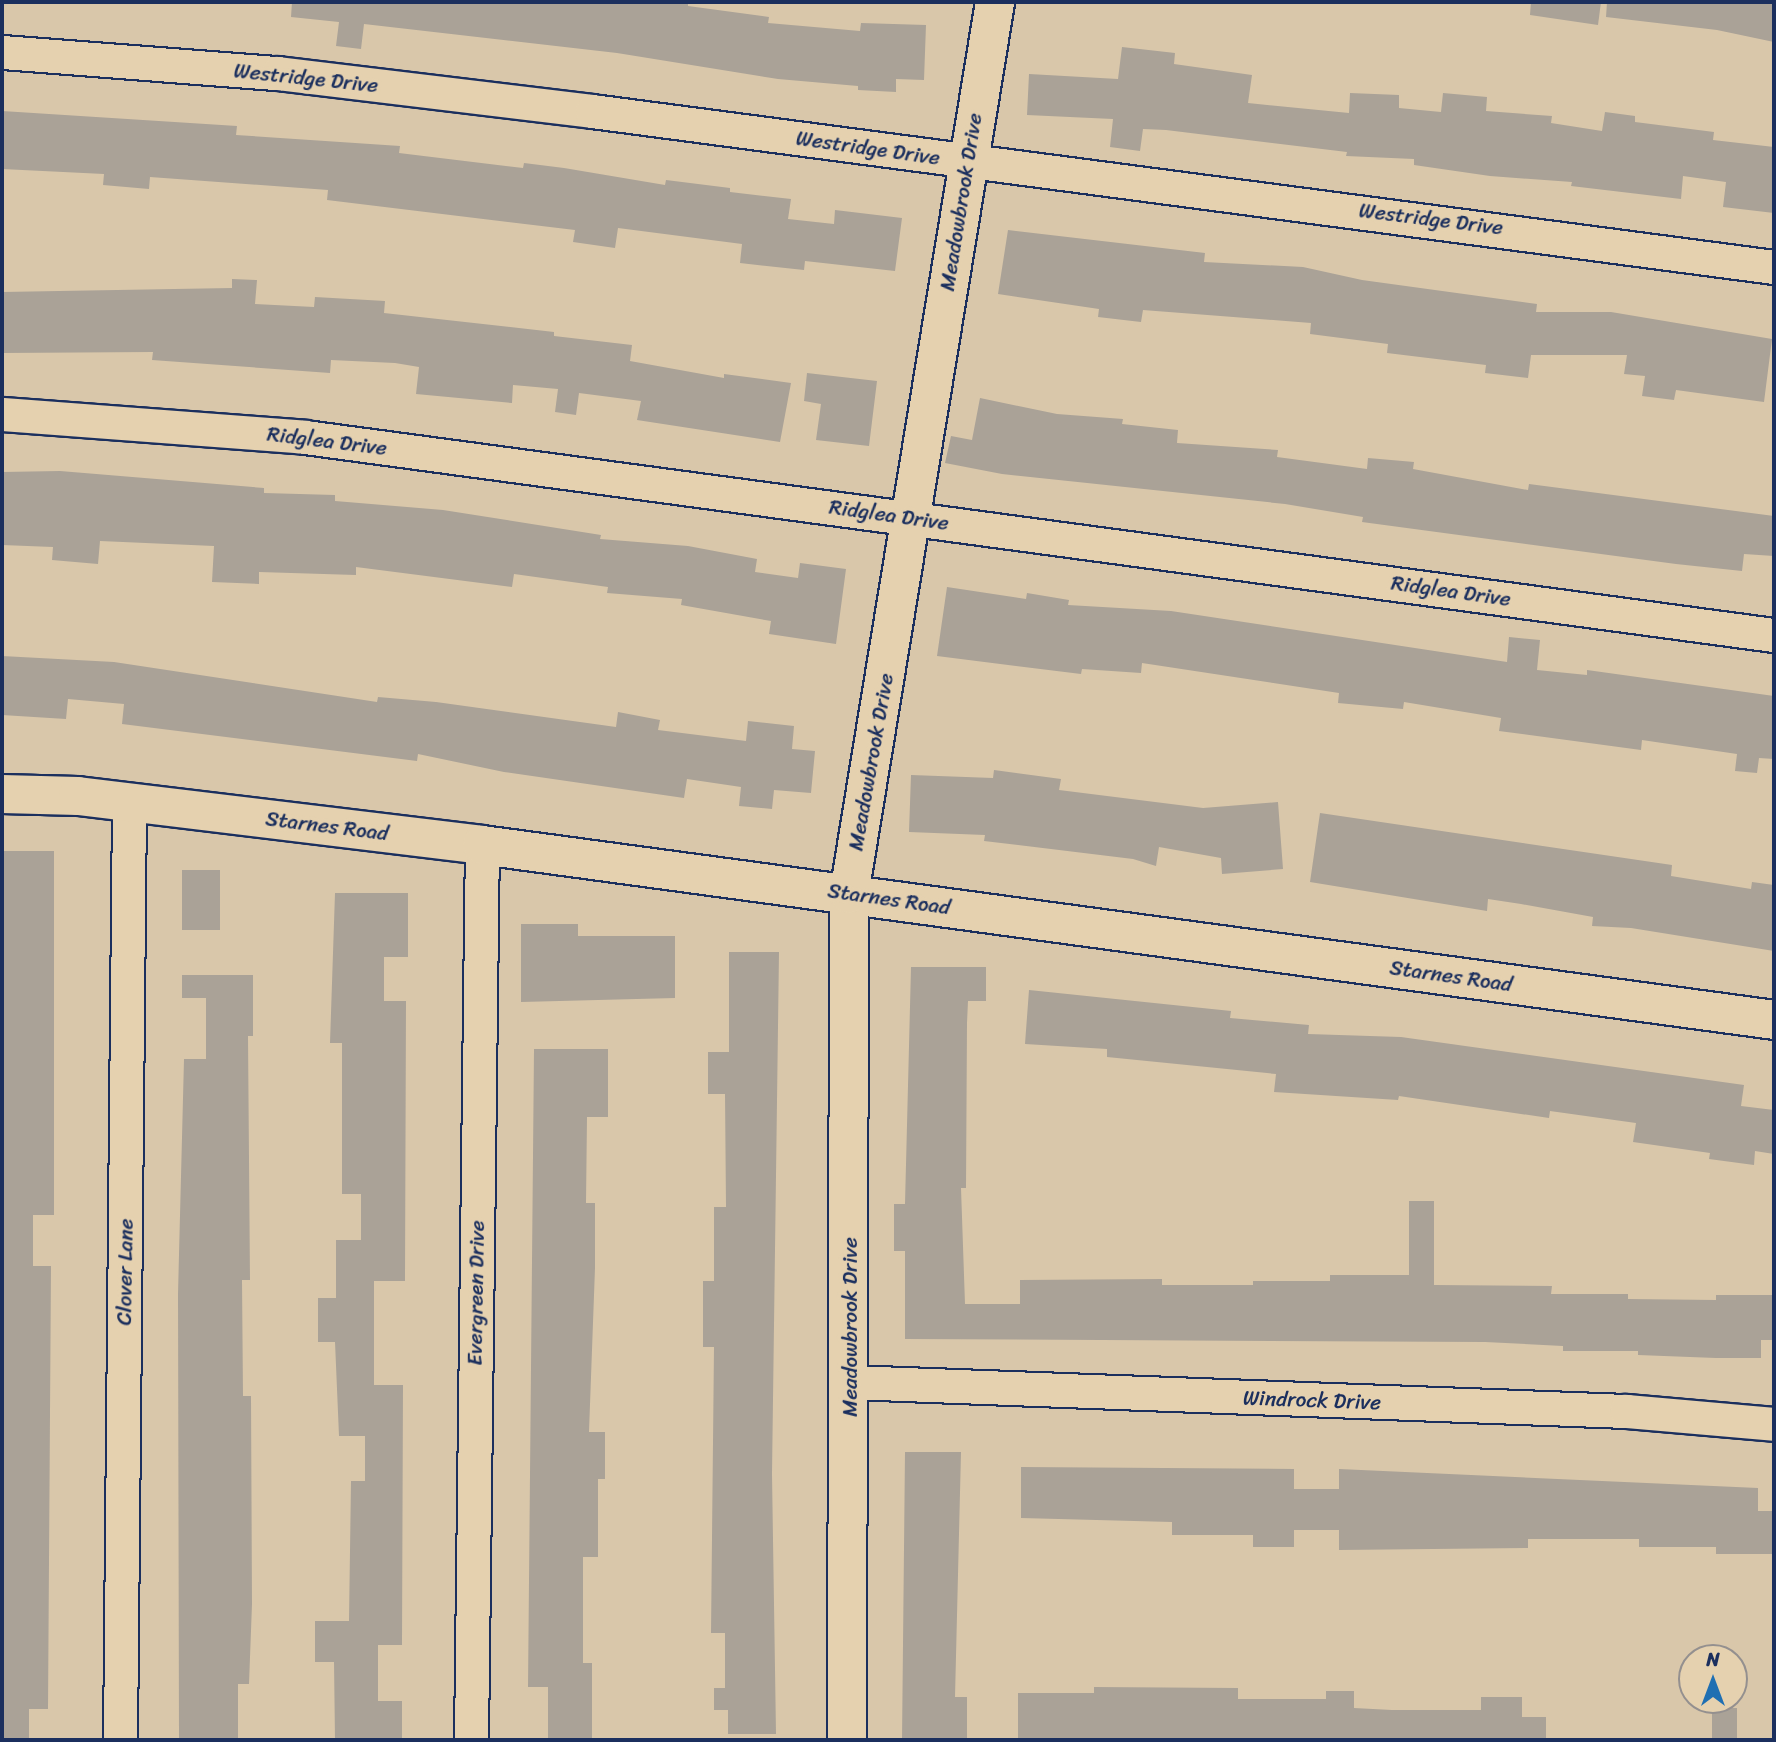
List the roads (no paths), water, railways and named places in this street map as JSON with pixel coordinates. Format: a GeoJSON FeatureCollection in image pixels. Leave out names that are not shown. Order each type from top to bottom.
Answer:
{"type":"FeatureCollection","features":[{"type":"Feature","properties":{"kind":"main road","name":"Meadowbrook Drive"},"geometry":{"type":"LineString","coordinates":[[847,1740],[850,1382],[849,894],[913,518],[966,161],[995,2]]}},
{"type":"Feature","properties":{"kind":"main road","name":"Starnes Road"},"geometry":{"type":"LineString","coordinates":[[2,794],[129,803],[482,845],[1774,1020]]}},
{"type":"Feature","properties":{"kind":"street","name":"Westridge Drive"},"geometry":{"type":"LineString","coordinates":[[2,52],[278,73],[1774,267]]}},
{"type":"Feature","properties":{"kind":"street","name":"Ridglea Drive"},"geometry":{"type":"LineString","coordinates":[[2,414],[305,437],[1774,635]]}},
{"type":"Feature","properties":{"kind":"street","name":"Clover Lane"},"geometry":{"type":"LineString","coordinates":[[120,1740],[129,803]]}},
{"type":"Feature","properties":{"kind":"street","name":"Evergreen Drive"},"geometry":{"type":"LineString","coordinates":[[471,1740],[482,845]]}},
{"type":"Feature","properties":{"kind":"street","name":"Windrock Drive"},"geometry":{"type":"LineString","coordinates":[[850,1382],[1626,1411],[1774,1424]]}}]}
